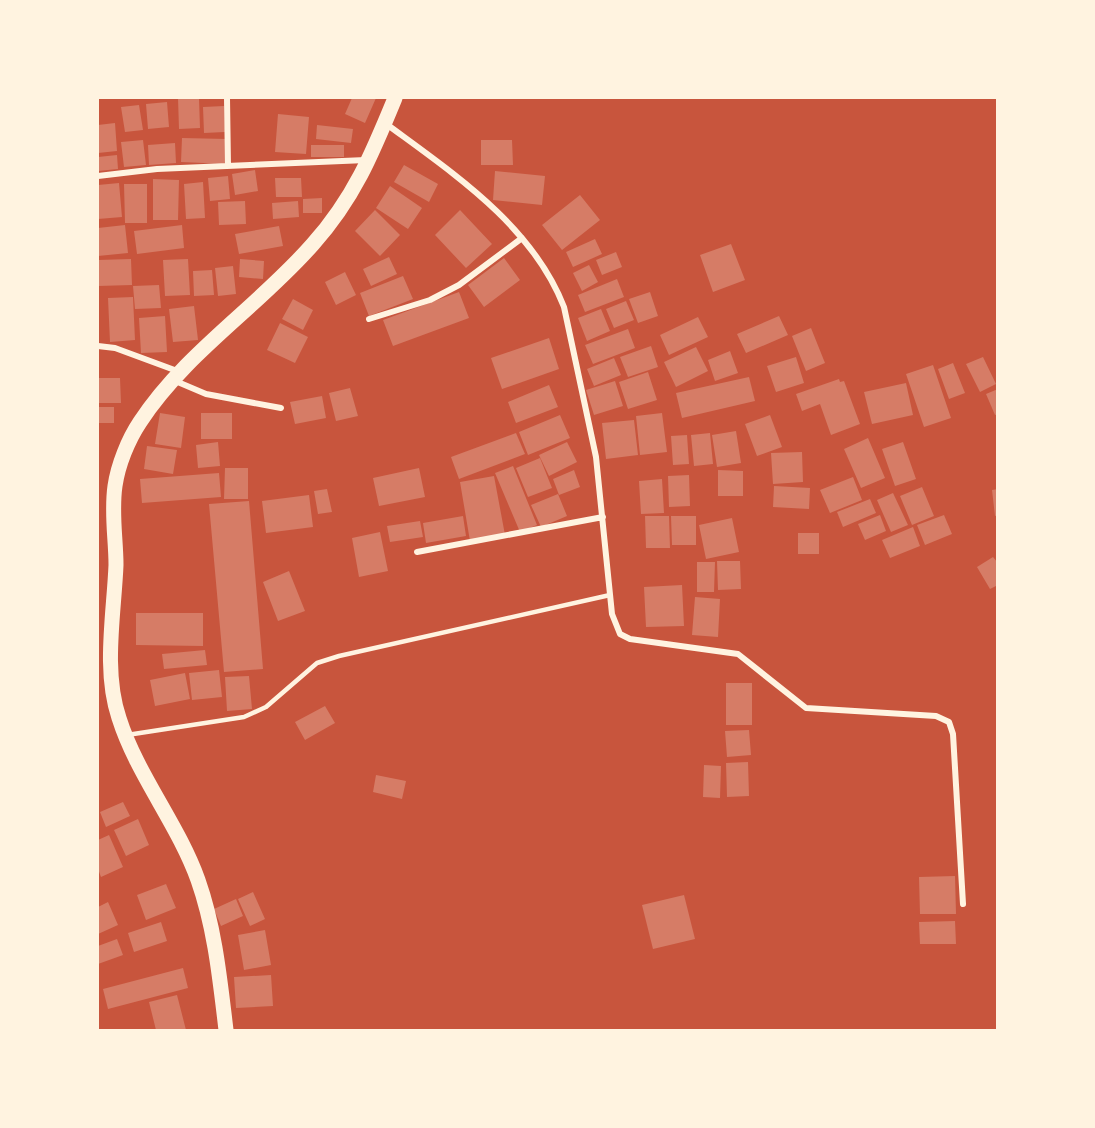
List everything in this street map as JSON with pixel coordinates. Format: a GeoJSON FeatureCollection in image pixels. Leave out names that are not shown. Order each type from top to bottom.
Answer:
{"type":"FeatureCollection","features":[{"type":"Feature","properties":{"kind":"main road"},"geometry":{"type":"LineString","coordinates":[[226,1030],[218,966],[197,878],[156,800],[126,735],[119,719],[114,694],[108,650],[116,562],[112,507],[116,477],[139,423],[176,376],[312,245],[358,184],[395,98]]}},
{"type":"Feature","properties":{"kind":"street"},"geometry":{"type":"LineString","coordinates":[[227,98],[228,166]]}},
{"type":"Feature","properties":{"kind":"street"},"geometry":{"type":"LineString","coordinates":[[385,123],[455,175],[505,219],[522,238],[555,284],[564,307],[596,457],[614,622],[624,637],[738,654],[806,708],[936,716],[949,722],[953,734],[963,904]]}},
{"type":"Feature","properties":{"kind":"street"},"geometry":{"type":"LineString","coordinates":[[98,176],[157,169],[370,159]]}},
{"type":"Feature","properties":{"kind":"street"},"geometry":{"type":"LineString","coordinates":[[369,319],[430,300],[449,290],[522,238]]}},
{"type":"Feature","properties":{"kind":"street"},"geometry":{"type":"LineString","coordinates":[[98,346],[115,348],[176,376],[206,394],[281,408]]}},
{"type":"Feature","properties":{"kind":"street"},"geometry":{"type":"LineString","coordinates":[[417,552],[603,518]]}},
{"type":"Feature","properties":{"kind":"lane"},"geometry":{"type":"LineString","coordinates":[[126,735],[244,717],[266,707],[312,667],[339,657],[610,595]]}},
{"type":"Feature","properties":{"kind":"building"},"geometry":{"type":"Polygon","coordinates":[[[178,98],[199,98],[200,128],[179,129],[178,98]]]}},
{"type":"Feature","properties":{"kind":"building"},"geometry":{"type":"Polygon","coordinates":[[[352,98],[376,98],[365,123],[345,114],[352,98]]]}},
{"type":"Feature","properties":{"kind":"building"},"geometry":{"type":"Polygon","coordinates":[[[167,102],[169,127],[148,129],[146,104],[167,102]]]}},
{"type":"Feature","properties":{"kind":"building"},"geometry":{"type":"Polygon","coordinates":[[[139,105],[143,130],[125,132],[121,107],[139,105]]]}},
{"type":"Feature","properties":{"kind":"building"},"geometry":{"type":"Polygon","coordinates":[[[224,106],[225,132],[204,133],[203,107],[224,106]]]}},
{"type":"Feature","properties":{"kind":"building"},"geometry":{"type":"Polygon","coordinates":[[[278,114],[309,117],[306,154],[275,152],[278,114]]]}},
{"type":"Feature","properties":{"kind":"building"},"geometry":{"type":"Polygon","coordinates":[[[115,123],[117,151],[98,153],[98,125],[115,123]]]}},
{"type":"Feature","properties":{"kind":"building"},"geometry":{"type":"Polygon","coordinates":[[[317,125],[353,129],[351,143],[316,139],[317,125]]]}},
{"type":"Feature","properties":{"kind":"building"},"geometry":{"type":"Polygon","coordinates":[[[182,138],[227,139],[226,164],[181,162],[182,138]]]}},
{"type":"Feature","properties":{"kind":"building"},"geometry":{"type":"Polygon","coordinates":[[[143,140],[146,165],[124,167],[121,142],[143,140]]]}},
{"type":"Feature","properties":{"kind":"building"},"geometry":{"type":"Polygon","coordinates":[[[481,140],[512,140],[513,165],[481,165],[481,140]]]}},
{"type":"Feature","properties":{"kind":"building"},"geometry":{"type":"Polygon","coordinates":[[[175,143],[176,163],[149,165],[148,145],[175,143]]]}},
{"type":"Feature","properties":{"kind":"building"},"geometry":{"type":"Polygon","coordinates":[[[311,145],[344,145],[344,157],[311,157],[311,145]]]}},
{"type":"Feature","properties":{"kind":"building"},"geometry":{"type":"Polygon","coordinates":[[[117,155],[118,169],[98,171],[98,157],[117,155]]]}},
{"type":"Feature","properties":{"kind":"building"},"geometry":{"type":"Polygon","coordinates":[[[404,165],[438,184],[429,202],[394,182],[404,165]]]}},
{"type":"Feature","properties":{"kind":"building"},"geometry":{"type":"Polygon","coordinates":[[[255,170],[258,191],[235,195],[232,174],[255,170]]]}},
{"type":"Feature","properties":{"kind":"building"},"geometry":{"type":"Polygon","coordinates":[[[495,171],[545,176],[542,205],[493,200],[495,171]]]}},
{"type":"Feature","properties":{"kind":"building"},"geometry":{"type":"Polygon","coordinates":[[[228,176],[230,199],[210,201],[208,178],[228,176]]]}},
{"type":"Feature","properties":{"kind":"building"},"geometry":{"type":"Polygon","coordinates":[[[275,178],[301,178],[302,197],[276,197],[275,178]]]}},
{"type":"Feature","properties":{"kind":"building"},"geometry":{"type":"Polygon","coordinates":[[[153,179],[179,180],[178,220],[153,220],[153,179]]]}},
{"type":"Feature","properties":{"kind":"building"},"geometry":{"type":"Polygon","coordinates":[[[203,182],[205,218],[186,219],[184,184],[203,182]]]}},
{"type":"Feature","properties":{"kind":"building"},"geometry":{"type":"Polygon","coordinates":[[[119,183],[122,217],[98,219],[98,185],[119,183]]]}},
{"type":"Feature","properties":{"kind":"building"},"geometry":{"type":"Polygon","coordinates":[[[124,184],[147,184],[147,223],[125,223],[124,184]]]}},
{"type":"Feature","properties":{"kind":"building"},"geometry":{"type":"Polygon","coordinates":[[[390,186],[422,208],[408,229],[376,208],[390,186]]]}},
{"type":"Feature","properties":{"kind":"building"},"geometry":{"type":"Polygon","coordinates":[[[580,195],[600,220],[562,250],[542,225],[580,195]]]}},
{"type":"Feature","properties":{"kind":"building"},"geometry":{"type":"Polygon","coordinates":[[[322,198],[322,213],[303,213],[303,199],[322,198]]]}},
{"type":"Feature","properties":{"kind":"building"},"geometry":{"type":"Polygon","coordinates":[[[245,201],[246,224],[219,225],[218,202],[245,201]]]}},
{"type":"Feature","properties":{"kind":"building"},"geometry":{"type":"Polygon","coordinates":[[[298,201],[299,217],[273,219],[272,203],[298,201]]]}},
{"type":"Feature","properties":{"kind":"building"},"geometry":{"type":"Polygon","coordinates":[[[375,210],[400,235],[380,256],[355,231],[375,210]]]}},
{"type":"Feature","properties":{"kind":"building"},"geometry":{"type":"Polygon","coordinates":[[[460,210],[492,244],[466,268],[435,235],[460,210]]]}},
{"type":"Feature","properties":{"kind":"building"},"geometry":{"type":"Polygon","coordinates":[[[125,225],[128,253],[98,256],[98,228],[125,225]]]}},
{"type":"Feature","properties":{"kind":"building"},"geometry":{"type":"Polygon","coordinates":[[[182,225],[184,248],[137,254],[134,231],[182,225]]]}},
{"type":"Feature","properties":{"kind":"building"},"geometry":{"type":"Polygon","coordinates":[[[279,226],[283,246],[239,254],[235,234],[279,226]]]}},
{"type":"Feature","properties":{"kind":"building"},"geometry":{"type":"Polygon","coordinates":[[[595,239],[602,254],[573,267],[566,252],[595,239]]]}},
{"type":"Feature","properties":{"kind":"building"},"geometry":{"type":"Polygon","coordinates":[[[731,244],[745,280],[713,292],[700,255],[731,244]]]}},
{"type":"Feature","properties":{"kind":"building"},"geometry":{"type":"Polygon","coordinates":[[[616,252],[622,267],[602,275],[596,260],[616,252]]]}},
{"type":"Feature","properties":{"kind":"building"},"geometry":{"type":"Polygon","coordinates":[[[389,257],[397,274],[371,286],[363,269],[389,257]]]}},
{"type":"Feature","properties":{"kind":"building"},"geometry":{"type":"Polygon","coordinates":[[[504,258],[520,280],[484,307],[468,285],[504,258]]]}},
{"type":"Feature","properties":{"kind":"building"},"geometry":{"type":"Polygon","coordinates":[[[131,259],[132,285],[98,286],[98,260],[131,259]]]}},
{"type":"Feature","properties":{"kind":"building"},"geometry":{"type":"Polygon","coordinates":[[[188,259],[190,295],[165,296],[163,260],[188,259]]]}},
{"type":"Feature","properties":{"kind":"building"},"geometry":{"type":"Polygon","coordinates":[[[240,259],[264,261],[263,279],[239,277],[240,259]]]}},
{"type":"Feature","properties":{"kind":"building"},"geometry":{"type":"Polygon","coordinates":[[[589,265],[598,282],[582,291],[573,273],[589,265]]]}},
{"type":"Feature","properties":{"kind":"building"},"geometry":{"type":"Polygon","coordinates":[[[233,266],[236,294],[218,296],[215,268],[233,266]]]}},
{"type":"Feature","properties":{"kind":"building"},"geometry":{"type":"Polygon","coordinates":[[[212,270],[214,295],[194,296],[193,271],[212,270]]]}},
{"type":"Feature","properties":{"kind":"building"},"geometry":{"type":"Polygon","coordinates":[[[345,272],[356,295],[336,305],[325,282],[345,272]]]}},
{"type":"Feature","properties":{"kind":"building"},"geometry":{"type":"Polygon","coordinates":[[[403,276],[413,299],[369,316],[360,293],[403,276]]]}},
{"type":"Feature","properties":{"kind":"building"},"geometry":{"type":"Polygon","coordinates":[[[617,279],[624,297],[585,312],[578,295],[617,279]]]}},
{"type":"Feature","properties":{"kind":"building"},"geometry":{"type":"Polygon","coordinates":[[[159,285],[161,308],[135,309],[133,286],[159,285]]]}},
{"type":"Feature","properties":{"kind":"building"},"geometry":{"type":"Polygon","coordinates":[[[459,292],[469,318],[393,346],[383,320],[459,292]]]}},
{"type":"Feature","properties":{"kind":"building"},"geometry":{"type":"Polygon","coordinates":[[[650,292],[658,316],[638,323],[629,299],[650,292]]]}},
{"type":"Feature","properties":{"kind":"building"},"geometry":{"type":"Polygon","coordinates":[[[133,297],[135,340],[110,342],[108,298],[133,297]]]}},
{"type":"Feature","properties":{"kind":"building"},"geometry":{"type":"Polygon","coordinates":[[[293,299],[313,310],[303,330],[282,319],[293,299]]]}},
{"type":"Feature","properties":{"kind":"building"},"geometry":{"type":"Polygon","coordinates":[[[626,301],[634,320],[614,328],[606,309],[626,301]]]}},
{"type":"Feature","properties":{"kind":"building"},"geometry":{"type":"Polygon","coordinates":[[[194,306],[198,340],[173,342],[169,309],[194,306]]]}},
{"type":"Feature","properties":{"kind":"building"},"geometry":{"type":"Polygon","coordinates":[[[601,309],[610,331],[587,341],[578,318],[601,309]]]}},
{"type":"Feature","properties":{"kind":"building"},"geometry":{"type":"Polygon","coordinates":[[[165,316],[167,352],[141,353],[139,318],[165,316]]]}},
{"type":"Feature","properties":{"kind":"building"},"geometry":{"type":"Polygon","coordinates":[[[779,316],[788,335],[746,353],[737,334],[779,316]]]}},
{"type":"Feature","properties":{"kind":"building"},"geometry":{"type":"Polygon","coordinates":[[[698,317],[708,337],[669,355],[660,335],[698,317]]]}},
{"type":"Feature","properties":{"kind":"building"},"geometry":{"type":"Polygon","coordinates":[[[280,323],[308,337],[295,363],[267,350],[280,323]]]}},
{"type":"Feature","properties":{"kind":"building"},"geometry":{"type":"Polygon","coordinates":[[[811,328],[825,363],[806,371],[792,336],[811,328]]]}},
{"type":"Feature","properties":{"kind":"building"},"geometry":{"type":"Polygon","coordinates":[[[628,329],[635,348],[593,364],[585,345],[628,329]]]}},
{"type":"Feature","properties":{"kind":"building"},"geometry":{"type":"Polygon","coordinates":[[[549,338],[559,369],[502,389],[491,358],[549,338]]]}},
{"type":"Feature","properties":{"kind":"building"},"geometry":{"type":"Polygon","coordinates":[[[651,346],[658,367],[628,377],[620,357],[651,346]]]}},
{"type":"Feature","properties":{"kind":"building"},"geometry":{"type":"Polygon","coordinates":[[[696,347],[708,371],[676,387],[664,362],[696,347]]]}},
{"type":"Feature","properties":{"kind":"building"},"geometry":{"type":"Polygon","coordinates":[[[730,351],[738,373],[715,381],[708,360],[730,351]]]}},
{"type":"Feature","properties":{"kind":"building"},"geometry":{"type":"Polygon","coordinates":[[[796,357],[804,383],[776,392],[767,366],[796,357]]]}},
{"type":"Feature","properties":{"kind":"building"},"geometry":{"type":"Polygon","coordinates":[[[983,357],[996,384],[980,392],[966,364],[983,357]]]}},
{"type":"Feature","properties":{"kind":"building"},"geometry":{"type":"Polygon","coordinates":[[[614,358],[621,375],[594,386],[587,369],[614,358]]]}},
{"type":"Feature","properties":{"kind":"building"},"geometry":{"type":"Polygon","coordinates":[[[953,363],[965,393],[949,399],[938,369],[953,363]]]}},
{"type":"Feature","properties":{"kind":"building"},"geometry":{"type":"Polygon","coordinates":[[[933,365],[951,418],[924,427],[906,374],[933,365]]]}},
{"type":"Feature","properties":{"kind":"building"},"geometry":{"type":"Polygon","coordinates":[[[648,372],[657,400],[628,409],[619,382],[648,372]]]}},
{"type":"Feature","properties":{"kind":"building"},"geometry":{"type":"Polygon","coordinates":[[[749,377],[755,401],[682,418],[676,393],[749,377]]]}},
{"type":"Feature","properties":{"kind":"building"},"geometry":{"type":"Polygon","coordinates":[[[98,378],[120,378],[121,403],[98,403],[98,378]]]}},
{"type":"Feature","properties":{"kind":"building"},"geometry":{"type":"Polygon","coordinates":[[[839,379],[840,382],[844,381],[860,424],[831,435],[820,404],[802,411],[796,394],[839,379]]]}},
{"type":"Feature","properties":{"kind":"building"},"geometry":{"type":"Polygon","coordinates":[[[615,381],[623,406],[594,415],[586,390],[615,381]]]}},
{"type":"Feature","properties":{"kind":"building"},"geometry":{"type":"Polygon","coordinates":[[[906,383],[913,415],[872,424],[864,392],[906,383]]]}},
{"type":"Feature","properties":{"kind":"building"},"geometry":{"type":"Polygon","coordinates":[[[549,385],[558,407],[516,423],[508,402],[549,385]]]}},
{"type":"Feature","properties":{"kind":"building"},"geometry":{"type":"Polygon","coordinates":[[[350,388],[358,416],[336,421],[329,393],[350,388]]]}},
{"type":"Feature","properties":{"kind":"building"},"geometry":{"type":"Polygon","coordinates":[[[998,389],[998,414],[995,415],[986,394],[998,389]]]}},
{"type":"Feature","properties":{"kind":"building"},"geometry":{"type":"Polygon","coordinates":[[[322,396],[326,418],[295,424],[290,402],[322,396]]]}},
{"type":"Feature","properties":{"kind":"building"},"geometry":{"type":"Polygon","coordinates":[[[98,407],[114,407],[114,423],[98,423],[98,407]]]}},
{"type":"Feature","properties":{"kind":"building"},"geometry":{"type":"Polygon","coordinates":[[[160,413],[185,417],[181,448],[155,444],[160,413]]]}},
{"type":"Feature","properties":{"kind":"building"},"geometry":{"type":"Polygon","coordinates":[[[201,413],[232,413],[232,439],[201,439],[201,413]]]}},
{"type":"Feature","properties":{"kind":"building"},"geometry":{"type":"Polygon","coordinates":[[[662,413],[667,452],[640,455],[636,416],[662,413]]]}},
{"type":"Feature","properties":{"kind":"building"},"geometry":{"type":"Polygon","coordinates":[[[560,415],[570,438],[528,455],[519,432],[560,415]]]}},
{"type":"Feature","properties":{"kind":"building"},"geometry":{"type":"Polygon","coordinates":[[[770,415],[782,447],[757,456],[745,424],[770,415]]]}},
{"type":"Feature","properties":{"kind":"building"},"geometry":{"type":"Polygon","coordinates":[[[634,420],[638,455],[606,459],[602,423],[634,420]]]}},
{"type":"Feature","properties":{"kind":"building"},"geometry":{"type":"Polygon","coordinates":[[[736,431],[741,463],[717,467],[712,435],[736,431]]]}},
{"type":"Feature","properties":{"kind":"building"},"geometry":{"type":"Polygon","coordinates":[[[516,433],[525,454],[459,479],[451,457],[516,433]]]}},
{"type":"Feature","properties":{"kind":"building"},"geometry":{"type":"Polygon","coordinates":[[[710,433],[713,464],[694,466],[691,435],[710,433]]]}},
{"type":"Feature","properties":{"kind":"building"},"geometry":{"type":"Polygon","coordinates":[[[687,435],[689,464],[673,465],[671,436],[687,435]]]}},
{"type":"Feature","properties":{"kind":"building"},"geometry":{"type":"Polygon","coordinates":[[[868,438],[885,478],[861,488],[844,449],[868,438]]]}},
{"type":"Feature","properties":{"kind":"building"},"geometry":{"type":"Polygon","coordinates":[[[218,442],[220,466],[198,468],[196,445],[218,442]]]}},
{"type":"Feature","properties":{"kind":"building"},"geometry":{"type":"Polygon","coordinates":[[[567,442],[577,462],[549,476],[539,455],[567,442]]]}},
{"type":"Feature","properties":{"kind":"building"},"geometry":{"type":"Polygon","coordinates":[[[903,442],[916,479],[895,486],[882,449],[903,442]]]}},
{"type":"Feature","properties":{"kind":"building"},"geometry":{"type":"Polygon","coordinates":[[[147,446],[177,450],[173,474],[144,469],[147,446]]]}},
{"type":"Feature","properties":{"kind":"building"},"geometry":{"type":"Polygon","coordinates":[[[802,452],[803,482],[773,484],[771,453],[802,452]]]}},
{"type":"Feature","properties":{"kind":"building"},"geometry":{"type":"Polygon","coordinates":[[[540,458],[552,488],[528,497],[516,468],[540,458]]]}},
{"type":"Feature","properties":{"kind":"building"},"geometry":{"type":"Polygon","coordinates":[[[513,466],[537,525],[520,532],[495,473],[513,466]]]}},
{"type":"Feature","properties":{"kind":"building"},"geometry":{"type":"Polygon","coordinates":[[[225,468],[248,468],[248,499],[224,499],[225,468]]]}},
{"type":"Feature","properties":{"kind":"building"},"geometry":{"type":"Polygon","coordinates":[[[419,468],[425,497],[379,506],[373,478],[419,468]]]}},
{"type":"Feature","properties":{"kind":"building"},"geometry":{"type":"Polygon","coordinates":[[[574,470],[580,487],[559,495],[553,479],[574,470]]]}},
{"type":"Feature","properties":{"kind":"building"},"geometry":{"type":"Polygon","coordinates":[[[718,470],[743,471],[743,496],[718,496],[718,470]]]}},
{"type":"Feature","properties":{"kind":"building"},"geometry":{"type":"Polygon","coordinates":[[[219,473],[221,497],[142,503],[140,479],[219,473]]]}},
{"type":"Feature","properties":{"kind":"building"},"geometry":{"type":"Polygon","coordinates":[[[689,475],[690,506],[669,507],[668,476],[689,475]]]}},
{"type":"Feature","properties":{"kind":"building"},"geometry":{"type":"Polygon","coordinates":[[[494,476],[505,535],[470,541],[460,482],[494,476]]]}},
{"type":"Feature","properties":{"kind":"building"},"geometry":{"type":"Polygon","coordinates":[[[853,477],[862,500],[830,513],[820,490],[853,477]]]}},
{"type":"Feature","properties":{"kind":"building"},"geometry":{"type":"Polygon","coordinates":[[[662,479],[664,513],[641,514],[639,481],[662,479]]]}},
{"type":"Feature","properties":{"kind":"building"},"geometry":{"type":"Polygon","coordinates":[[[774,486],[810,488],[809,509],[773,507],[774,486]]]}},
{"type":"Feature","properties":{"kind":"building"},"geometry":{"type":"Polygon","coordinates":[[[922,487],[934,516],[912,525],[900,496],[922,487]]]}},
{"type":"Feature","properties":{"kind":"building"},"geometry":{"type":"Polygon","coordinates":[[[327,489],[332,512],[318,514],[314,491],[327,489]]]}},
{"type":"Feature","properties":{"kind":"building"},"geometry":{"type":"Polygon","coordinates":[[[998,489],[998,515],[995,516],[992,490],[998,489]]]}},
{"type":"Feature","properties":{"kind":"building"},"geometry":{"type":"Polygon","coordinates":[[[893,493],[908,525],[891,532],[877,500],[893,493]]]}},
{"type":"Feature","properties":{"kind":"building"},"geometry":{"type":"Polygon","coordinates":[[[558,494],[567,516],[541,527],[531,505],[558,494]]]}},
{"type":"Feature","properties":{"kind":"building"},"geometry":{"type":"Polygon","coordinates":[[[309,495],[313,527],[266,533],[262,501],[309,495]]]}},
{"type":"Feature","properties":{"kind":"building"},"geometry":{"type":"Polygon","coordinates":[[[870,499],[876,513],[843,527],[837,512],[870,499]]]}},
{"type":"Feature","properties":{"kind":"building"},"geometry":{"type":"Polygon","coordinates":[[[249,501],[263,669],[224,672],[209,504],[249,501]]]}},
{"type":"Feature","properties":{"kind":"building"},"geometry":{"type":"Polygon","coordinates":[[[880,515],[886,531],[865,540],[858,524],[880,515]]]}},
{"type":"Feature","properties":{"kind":"building"},"geometry":{"type":"Polygon","coordinates":[[[944,515],[952,534],[925,545],[917,525],[944,515]]]}},
{"type":"Feature","properties":{"kind":"building"},"geometry":{"type":"Polygon","coordinates":[[[463,516],[466,536],[426,543],[423,523],[463,516]]]}},
{"type":"Feature","properties":{"kind":"building"},"geometry":{"type":"Polygon","coordinates":[[[645,516],[669,516],[670,548],[646,548],[645,516]]]}},
{"type":"Feature","properties":{"kind":"building"},"geometry":{"type":"Polygon","coordinates":[[[671,516],[696,516],[696,545],[672,545],[671,516]]]}},
{"type":"Feature","properties":{"kind":"building"},"geometry":{"type":"Polygon","coordinates":[[[732,518],[739,552],[706,559],[699,525],[732,518]]]}},
{"type":"Feature","properties":{"kind":"building"},"geometry":{"type":"Polygon","coordinates":[[[420,521],[423,537],[390,542],[387,526],[420,521]]]}},
{"type":"Feature","properties":{"kind":"building"},"geometry":{"type":"Polygon","coordinates":[[[913,527],[920,546],[890,558],[882,540],[913,527]]]}},
{"type":"Feature","properties":{"kind":"building"},"geometry":{"type":"Polygon","coordinates":[[[380,532],[388,571],[359,577],[352,538],[380,532]]]}},
{"type":"Feature","properties":{"kind":"building"},"geometry":{"type":"Polygon","coordinates":[[[798,533],[819,533],[819,554],[798,554],[798,533]]]}},
{"type":"Feature","properties":{"kind":"building"},"geometry":{"type":"Polygon","coordinates":[[[993,557],[998,563],[998,585],[990,589],[977,567],[993,557]]]}},
{"type":"Feature","properties":{"kind":"building"},"geometry":{"type":"Polygon","coordinates":[[[717,561],[740,561],[741,589],[718,590],[717,561]]]}},
{"type":"Feature","properties":{"kind":"building"},"geometry":{"type":"Polygon","coordinates":[[[697,562],[715,562],[714,592],[697,592],[697,562]]]}},
{"type":"Feature","properties":{"kind":"building"},"geometry":{"type":"Polygon","coordinates":[[[289,571],[305,611],[278,621],[263,582],[289,571]]]}},
{"type":"Feature","properties":{"kind":"building"},"geometry":{"type":"Polygon","coordinates":[[[682,585],[684,626],[646,627],[644,587],[682,585]]]}},
{"type":"Feature","properties":{"kind":"building"},"geometry":{"type":"Polygon","coordinates":[[[695,597],[720,599],[718,637],[692,635],[695,597]]]}},
{"type":"Feature","properties":{"kind":"building"},"geometry":{"type":"Polygon","coordinates":[[[136,613],[203,613],[203,646],[136,645],[136,613]]]}},
{"type":"Feature","properties":{"kind":"building"},"geometry":{"type":"Polygon","coordinates":[[[205,650],[207,665],[164,669],[162,654],[205,650]]]}},
{"type":"Feature","properties":{"kind":"building"},"geometry":{"type":"Polygon","coordinates":[[[219,670],[222,697],[192,700],[189,673],[219,670]]]}},
{"type":"Feature","properties":{"kind":"building"},"geometry":{"type":"Polygon","coordinates":[[[185,673],[190,699],[155,706],[150,680],[185,673]]]}},
{"type":"Feature","properties":{"kind":"building"},"geometry":{"type":"Polygon","coordinates":[[[249,676],[252,709],[227,711],[225,677],[249,676]]]}},
{"type":"Feature","properties":{"kind":"building"},"geometry":{"type":"Polygon","coordinates":[[[726,683],[752,683],[752,725],[726,725],[726,683]]]}},
{"type":"Feature","properties":{"kind":"building"},"geometry":{"type":"Polygon","coordinates":[[[325,706],[335,723],[305,740],[295,722],[325,706]]]}},
{"type":"Feature","properties":{"kind":"building"},"geometry":{"type":"Polygon","coordinates":[[[749,730],[751,755],[727,757],[725,731],[749,730]]]}},
{"type":"Feature","properties":{"kind":"building"},"geometry":{"type":"Polygon","coordinates":[[[748,762],[749,796],[727,797],[726,763],[748,762]]]}},
{"type":"Feature","properties":{"kind":"building"},"geometry":{"type":"Polygon","coordinates":[[[704,765],[721,766],[720,798],[703,797],[704,765]]]}},
{"type":"Feature","properties":{"kind":"building"},"geometry":{"type":"Polygon","coordinates":[[[376,775],[406,781],[402,799],[373,792],[376,775]]]}},
{"type":"Feature","properties":{"kind":"building"},"geometry":{"type":"Polygon","coordinates":[[[123,802],[130,816],[106,827],[100,812],[123,802]]]}},
{"type":"Feature","properties":{"kind":"building"},"geometry":{"type":"Polygon","coordinates":[[[138,819],[149,845],[126,856],[114,830],[138,819]]]}},
{"type":"Feature","properties":{"kind":"building"},"geometry":{"type":"Polygon","coordinates":[[[109,835],[123,867],[101,877],[98,869],[98,840],[109,835]]]}},
{"type":"Feature","properties":{"kind":"building"},"geometry":{"type":"Polygon","coordinates":[[[955,876],[956,914],[920,914],[919,877],[955,876]]]}},
{"type":"Feature","properties":{"kind":"building"},"geometry":{"type":"Polygon","coordinates":[[[166,884],[176,908],[146,920],[137,895],[166,884]]]}},
{"type":"Feature","properties":{"kind":"building"},"geometry":{"type":"Polygon","coordinates":[[[253,892],[265,919],[250,926],[238,899],[253,892]]]}},
{"type":"Feature","properties":{"kind":"building"},"geometry":{"type":"Polygon","coordinates":[[[684,895],[695,939],[653,949],[642,905],[684,895]]]}},
{"type":"Feature","properties":{"kind":"building"},"geometry":{"type":"Polygon","coordinates":[[[236,899],[243,916],[221,926],[214,909],[236,899]]]}},
{"type":"Feature","properties":{"kind":"building"},"geometry":{"type":"Polygon","coordinates":[[[108,902],[118,925],[98,934],[98,907],[108,902]]]}},
{"type":"Feature","properties":{"kind":"building"},"geometry":{"type":"Polygon","coordinates":[[[955,921],[956,944],[920,944],[919,922],[955,921]]]}},
{"type":"Feature","properties":{"kind":"building"},"geometry":{"type":"Polygon","coordinates":[[[161,922],[167,941],[134,952],[128,933],[161,922]]]}},
{"type":"Feature","properties":{"kind":"building"},"geometry":{"type":"Polygon","coordinates":[[[265,930],[271,965],[244,970],[238,935],[265,930]]]}},
{"type":"Feature","properties":{"kind":"building"},"geometry":{"type":"Polygon","coordinates":[[[117,939],[123,955],[98,964],[98,946],[117,939]]]}},
{"type":"Feature","properties":{"kind":"building"},"geometry":{"type":"Polygon","coordinates":[[[183,968],[188,988],[108,1009],[103,989],[183,968]]]}},
{"type":"Feature","properties":{"kind":"building"},"geometry":{"type":"Polygon","coordinates":[[[271,975],[273,1006],[236,1008],[234,977],[271,975]]]}},
{"type":"Feature","properties":{"kind":"building"},"geometry":{"type":"Polygon","coordinates":[[[177,995],[186,1030],[156,1030],[149,1002],[177,995]]]}}]}
